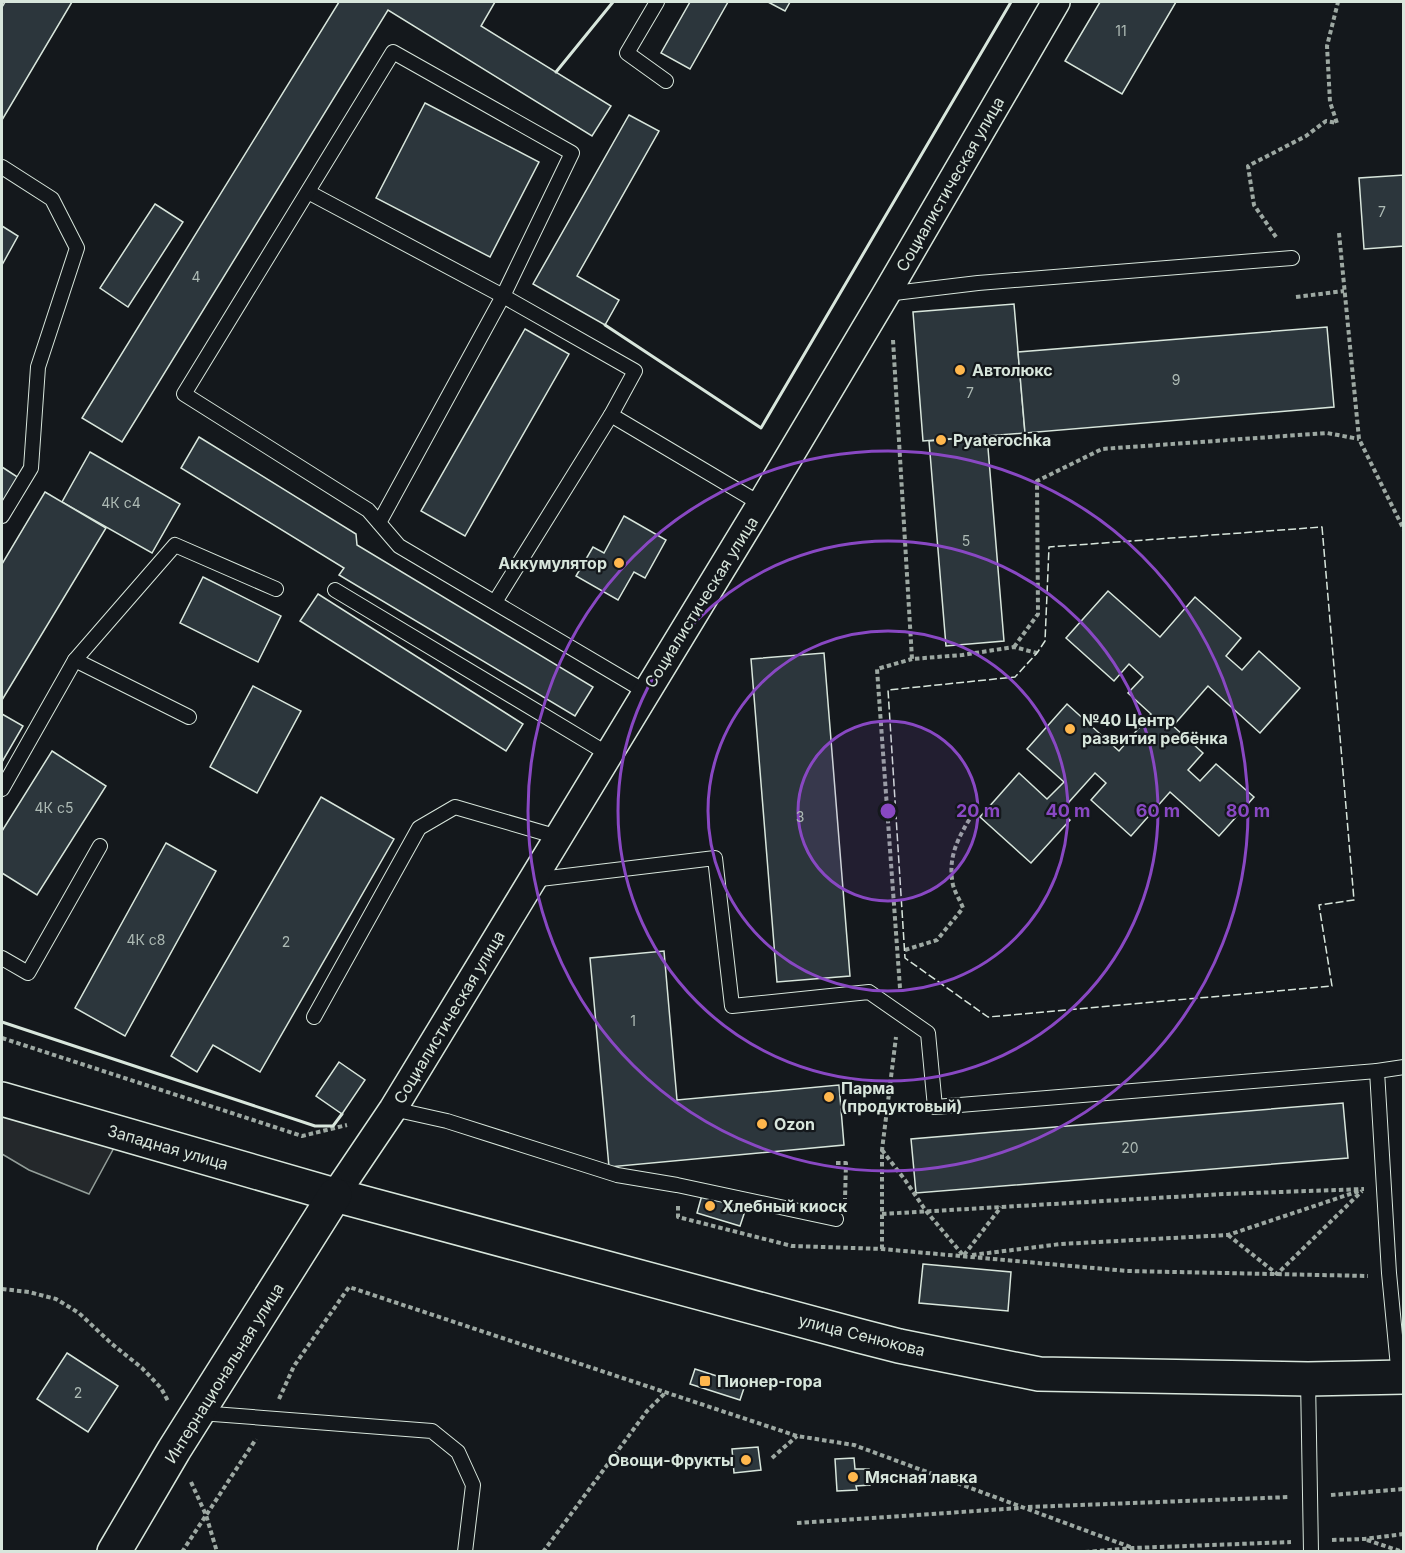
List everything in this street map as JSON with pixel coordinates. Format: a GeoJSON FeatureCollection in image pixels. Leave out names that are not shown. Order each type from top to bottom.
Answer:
{"type":"FeatureCollection","features":[{"type":"Feature","properties":{"kind":"main road","name":"Западная улица"},"geometry":{"type":"LineString","coordinates":[[2,1099],[335,1195]]}},
{"type":"Feature","properties":{"kind":"main road","name":"улица Сенюкова"},"geometry":{"type":"LineString","coordinates":[[335,1195],[899,1346],[1039,1374],[1308,1379],[1401,1377]]}},
{"type":"Feature","properties":{"kind":"main road","name":"Интернациональная улица"},"geometry":{"type":"LineString","coordinates":[[114,1551],[174,1450],[184,1410],[335,1195]]}},
{"type":"Feature","properties":{"kind":"street","name":"Социалистическая улица"},"geometry":{"type":"LineString","coordinates":[[335,1195],[393,1109],[761,504],[1056,2]]}},
{"type":"Feature","properties":{"kind":"lane"},"geometry":{"type":"LineString","coordinates":[[657,2],[627,53],[666,81]]}},
{"type":"Feature","properties":{"kind":"lane"},"geometry":{"type":"LineString","coordinates":[[379,523],[503,296],[572,153],[393,52],[184,394],[368,510],[379,523],[399,546],[646,692]]}},
{"type":"Feature","properties":{"kind":"lane"},"geometry":{"type":"LineString","coordinates":[[2,167],[52,199],[77,248],[38,367],[31,468],[2,516]]}},
{"type":"Feature","properties":{"kind":"lane"},"geometry":{"type":"LineString","coordinates":[[308,192],[503,296],[634,371],[611,415],[495,603]]}},
{"type":"Feature","properties":{"kind":"lane"},"geometry":{"type":"LineString","coordinates":[[886,294],[990,282],[1292,258]]}},
{"type":"Feature","properties":{"kind":"lane"},"geometry":{"type":"LineString","coordinates":[[611,415],[761,504]]}},
{"type":"Feature","properties":{"kind":"lane"},"geometry":{"type":"LineString","coordinates":[[2,789],[75,660],[175,545],[276,589]]}},
{"type":"Feature","properties":{"kind":"lane"},"geometry":{"type":"LineString","coordinates":[[335,590],[608,754]]}},
{"type":"Feature","properties":{"kind":"lane"},"geometry":{"type":"LineString","coordinates":[[75,660],[189,717]]}},
{"type":"Feature","properties":{"kind":"lane"},"geometry":{"type":"LineString","coordinates":[[314,1017],[419,828],[455,807],[558,837]]}},
{"type":"Feature","properties":{"kind":"lane"},"geometry":{"type":"LineString","coordinates":[[2,958],[28,973],[100,846]]}},
{"type":"Feature","properties":{"kind":"lane"},"geometry":{"type":"LineString","coordinates":[[532,880],[715,858],[732,1006],[869,992],[928,1033],[935,1107],[1404,1067]]}},
{"type":"Feature","properties":{"kind":"lane"},"geometry":{"type":"LineString","coordinates":[[1377,1071],[1389,1273],[1401,1377]]}},
{"type":"Feature","properties":{"kind":"lane"},"geometry":{"type":"LineString","coordinates":[[393,1109],[447,1121],[617,1175],[677,1185],[836,1219]]}},
{"type":"Feature","properties":{"kind":"lane"},"geometry":{"type":"LineString","coordinates":[[1308,1379],[1310,1546]]}},
{"type":"Feature","properties":{"kind":"lane"},"geometry":{"type":"LineString","coordinates":[[184,1410],[432,1431],[458,1452],[473,1485],[465,1551]]}},
{"type":"Feature","properties":{"kind":"path"},"geometry":{"type":"LineString","coordinates":[[1275,260],[1279,242],[1254,205],[1248,166],[1306,136],[1326,121],[1337,123],[1330,102],[1327,46],[1338,2]]}},
{"type":"Feature","properties":{"kind":"path"},"geometry":{"type":"LineString","coordinates":[[1339,233],[1359,439],[1404,530]]}},
{"type":"Feature","properties":{"kind":"path"},"geometry":{"type":"LineString","coordinates":[[1296,297],[1344,291]]}},
{"type":"Feature","properties":{"kind":"path"},"geometry":{"type":"LineString","coordinates":[[892,333],[912,659]]}},
{"type":"Feature","properties":{"kind":"path"},"geometry":{"type":"LineString","coordinates":[[1014,647],[1038,614],[1037,481],[1102,449],[1327,433],[1359,439]]}},
{"type":"Feature","properties":{"kind":"path"},"geometry":{"type":"LineString","coordinates":[[882,1249],[882,1150],[900,987],[878,669],[912,659],[962,655],[1014,647],[1038,653]]}},
{"type":"Feature","properties":{"kind":"path"},"geometry":{"type":"LineString","coordinates":[[905,950],[937,940],[963,908],[953,886],[951,857],[974,812]]}},
{"type":"Feature","properties":{"kind":"path"},"geometry":{"type":"LineString","coordinates":[[2,1038],[302,1136],[352,1124],[393,1109]]}},
{"type":"Feature","properties":{"kind":"path"},"geometry":{"type":"LineString","coordinates":[[882,1150],[926,1211],[963,1256]]}},
{"type":"Feature","properties":{"kind":"path"},"geometry":{"type":"LineString","coordinates":[[677,1185],[678,1217],[792,1246],[882,1249],[1127,1271],[1373,1276],[1389,1273]]}},
{"type":"Feature","properties":{"kind":"path"},"geometry":{"type":"LineString","coordinates":[[882,1214],[1224,1194],[1365,1189]]}},
{"type":"Feature","properties":{"kind":"path"},"geometry":{"type":"LineString","coordinates":[[1277,1274],[1365,1189]]}},
{"type":"Feature","properties":{"kind":"path"},"geometry":{"type":"LineString","coordinates":[[963,1256],[1061,1244],[1228,1235],[1365,1189]]}},
{"type":"Feature","properties":{"kind":"path"},"geometry":{"type":"LineString","coordinates":[[963,1256],[1001,1207]]}},
{"type":"Feature","properties":{"kind":"path"},"geometry":{"type":"LineString","coordinates":[[1228,1235],[1277,1274]]}},
{"type":"Feature","properties":{"kind":"path"},"geometry":{"type":"LineString","coordinates":[[182,1551],[270,1418],[294,1366],[349,1287],[796,1436],[854,1445],[1133,1548]]}},
{"type":"Feature","properties":{"kind":"path"},"geometry":{"type":"LineString","coordinates":[[2,1289],[29,1292],[56,1299],[79,1313],[142,1368],[184,1410]]}},
{"type":"Feature","properties":{"kind":"path"},"geometry":{"type":"LineString","coordinates":[[543,1551],[647,1412],[666,1392]]}},
{"type":"Feature","properties":{"kind":"path"},"geometry":{"type":"LineString","coordinates":[[772,1458],[796,1436]]}},
{"type":"Feature","properties":{"kind":"path"},"geometry":{"type":"LineString","coordinates":[[174,1450],[206,1515],[217,1551]]}},
{"type":"Feature","properties":{"kind":"path"},"geometry":{"type":"LineString","coordinates":[[797,1523],[1024,1508],[1310,1497],[1404,1489]]}},
{"type":"Feature","properties":{"kind":"path"},"geometry":{"type":"LineString","coordinates":[[1085,1551],[1133,1548],[1310,1546],[1404,1534]]}},
{"type":"Feature","properties":{"kind":"path"},"geometry":{"type":"LineString","coordinates":[[1364,1539],[1403,1551]]}},
{"type":"Feature","properties":{"kind":"path"},"geometry":{"type":"LineString","coordinates":[[399,1551],[441,1551]]}},
{"type":"Feature","properties":{"kind":"shaded area"},"geometry":{"type":"Polygon","coordinates":[[[2,1099],[122,1133],[89,1194],[29,1170],[2,1154],[2,1099]]]}},
{"type":"Feature","properties":{"kind":"building"},"geometry":{"type":"Polygon","coordinates":[[[5,2],[72,2],[2,120],[2,7],[5,2]]]}},
{"type":"Feature","properties":{"kind":"building"},"geometry":{"type":"Polygon","coordinates":[[[339,2],[495,2],[481,26],[611,106],[592,136],[388,10],[122,442],[82,418],[339,2]]]}},
{"type":"Feature","properties":{"kind":"building"},"geometry":{"type":"Polygon","coordinates":[[[690,2],[728,2],[690,69],[661,53],[690,2]]]}},
{"type":"Feature","properties":{"kind":"building"},"geometry":{"type":"Polygon","coordinates":[[[768,2],[790,2],[785,11],[768,2]]]}},
{"type":"Feature","properties":{"kind":"building"},"geometry":{"type":"Polygon","coordinates":[[[1100,2],[1176,2],[1122,94],[1065,61],[1100,2]]]}},
{"type":"Feature","properties":{"kind":"building"},"geometry":{"type":"Polygon","coordinates":[[[425,103],[539,162],[490,257],[376,198],[425,103]]]}},
{"type":"Feature","properties":{"kind":"building"},"geometry":{"type":"Polygon","coordinates":[[[629,115],[659,131],[577,276],[619,300],[605,325],[533,284],[629,115]]]}},
{"type":"Feature","properties":{"kind":"building"},"geometry":{"type":"Polygon","coordinates":[[[1404,175],[1404,246],[1364,249],[1359,178],[1404,175]]]}},
{"type":"Feature","properties":{"kind":"building"},"geometry":{"type":"Polygon","coordinates":[[[155,204],[183,222],[128,307],[100,288],[155,204]]]}},
{"type":"Feature","properties":{"kind":"building"},"geometry":{"type":"Polygon","coordinates":[[[2,226],[18,236],[2,265],[2,226]]]}},
{"type":"Feature","properties":{"kind":"building"},"geometry":{"type":"Polygon","coordinates":[[[1014,304],[1025,433],[923,441],[913,312],[1014,304]]]}},
{"type":"Feature","properties":{"kind":"building"},"geometry":{"type":"Polygon","coordinates":[[[1327,327],[1334,407],[1025,433],[1018,352],[1327,327]]]}},
{"type":"Feature","properties":{"kind":"building"},"geometry":{"type":"Polygon","coordinates":[[[525,329],[569,354],[465,536],[421,511],[525,329]]]}},
{"type":"Feature","properties":{"kind":"building"},"geometry":{"type":"Polygon","coordinates":[[[987,436],[1004,641],[946,646],[929,441],[987,436]]]}},
{"type":"Feature","properties":{"kind":"building"},"geometry":{"type":"Polygon","coordinates":[[[199,437],[356,534],[357,545],[593,687],[575,716],[339,575],[344,568],[181,468],[199,437]]]}},
{"type":"Feature","properties":{"kind":"building"},"geometry":{"type":"Polygon","coordinates":[[[90,452],[180,504],[152,553],[62,502],[90,452]]]}},
{"type":"Feature","properties":{"kind":"building"},"geometry":{"type":"Polygon","coordinates":[[[2,467],[19,478],[2,505],[2,467]]]}},
{"type":"Feature","properties":{"kind":"building"},"geometry":{"type":"Polygon","coordinates":[[[45,492],[106,528],[2,700],[2,564],[45,492]]]}},
{"type":"Feature","properties":{"kind":"building","name":"Аккумулятор"},"geometry":{"type":"Polygon","coordinates":[[[624,516],[666,540],[645,578],[634,572],[618,600],[576,576],[593,547],[604,553],[624,516]]]}},
{"type":"Feature","properties":{"kind":"building"},"geometry":{"type":"Polygon","coordinates":[[[203,577],[281,616],[258,662],[180,623],[203,577]]]}},
{"type":"Feature","properties":{"kind":"building","name":"№40 Центр развития ребёнка"},"geometry":{"type":"Polygon","coordinates":[[[1108,591],[1160,637],[1195,597],[1241,638],[1226,656],[1242,670],[1259,651],[1300,688],[1260,733],[1208,686],[1173,726],[1203,753],[1188,770],[1200,781],[1216,764],[1254,797],[1219,836],[1170,792],[1131,836],[1091,800],[1106,783],[1095,773],[1060,812],[1070,820],[1031,863],[980,817],[1019,773],[1047,799],[1064,782],[1027,749],[1067,704],[1119,751],[1151,714],[1128,693],[1143,677],[1129,664],[1114,681],[1066,638],[1108,591]]]}},
{"type":"Feature","properties":{"kind":"building"},"geometry":{"type":"Polygon","coordinates":[[[318,594],[523,724],[506,751],[300,621],[318,594]]]}},
{"type":"Feature","properties":{"kind":"building"},"geometry":{"type":"Polygon","coordinates":[[[824,653],[850,976],[777,982],[751,659],[824,653]]]}},
{"type":"Feature","properties":{"kind":"building"},"geometry":{"type":"Polygon","coordinates":[[[253,686],[301,711],[257,793],[210,767],[253,686]]]}},
{"type":"Feature","properties":{"kind":"building"},"geometry":{"type":"Polygon","coordinates":[[[2,714],[23,726],[2,762],[2,714]]]}},
{"type":"Feature","properties":{"kind":"building"},"geometry":{"type":"Polygon","coordinates":[[[52,751],[106,786],[37,895],[2,873],[2,831],[52,751]]]}},
{"type":"Feature","properties":{"kind":"building"},"geometry":{"type":"Polygon","coordinates":[[[321,797],[394,839],[260,1072],[213,1045],[197,1072],[171,1056],[321,797]]]}},
{"type":"Feature","properties":{"kind":"building"},"geometry":{"type":"Polygon","coordinates":[[[166,843],[216,871],[125,1036],[75,1008],[166,843]]]}},
{"type":"Feature","properties":{"kind":"building"},"geometry":{"type":"Polygon","coordinates":[[[664,951],[677,1100],[839,1085],[844,1145],[609,1167],[590,958],[664,951]]]}},
{"type":"Feature","properties":{"kind":"building"},"geometry":{"type":"Polygon","coordinates":[[[339,1062],[365,1080],[342,1114],[316,1096],[339,1062]]]}},
{"type":"Feature","properties":{"kind":"building"},"geometry":{"type":"Polygon","coordinates":[[[1343,1103],[1348,1158],[916,1193],[911,1139],[1343,1103]]]}},
{"type":"Feature","properties":{"kind":"building"},"geometry":{"type":"Polygon","coordinates":[[[702,1195],[746,1208],[740,1226],[697,1213],[702,1195]]]}},
{"type":"Feature","properties":{"kind":"building"},"geometry":{"type":"Polygon","coordinates":[[[923,1264],[1011,1272],[1008,1311],[919,1303],[923,1264]]]}},
{"type":"Feature","properties":{"kind":"building"},"geometry":{"type":"Polygon","coordinates":[[[67,1353],[118,1386],[88,1432],[37,1399],[67,1353]]]}},
{"type":"Feature","properties":{"kind":"building"},"geometry":{"type":"Polygon","coordinates":[[[695,1369],[745,1385],[740,1400],[690,1384],[695,1369]]]}},
{"type":"Feature","properties":{"kind":"building","name":"Овощи-Фрукты"},"geometry":{"type":"Polygon","coordinates":[[[758,1447],[761,1470],[734,1473],[732,1449],[758,1447]]]}},
{"type":"Feature","properties":{"kind":"building","name":"Мясная лавка"},"geometry":{"type":"Polygon","coordinates":[[[854,1458],[855,1469],[869,1469],[870,1485],[856,1486],[857,1490],[837,1491],[835,1459],[854,1458]]]}},
{"type":"Feature","properties":{"kind":"fence"},"geometry":{"type":"LineString","coordinates":[[1322,527],[1354,900],[1319,905],[1332,986],[988,1017],[905,958],[888,690],[1015,677],[1045,641],[1049,547],[1322,527]]}},
{"type":"Feature","properties":{"kind":"wall"},"geometry":{"type":"LineString","coordinates":[[556,72],[613,2]]}},
{"type":"Feature","properties":{"kind":"wall"},"geometry":{"type":"LineString","coordinates":[[605,325],[761,428],[1011,2]]}},
{"type":"Feature","properties":{"kind":"wall"},"geometry":{"type":"LineString","coordinates":[[2,1022],[315,1126],[333,1126],[342,1114]]}},
{"type":"Feature","properties":{"kind":"place","name":"Автолюкс"},"geometry":{"type":"Point","coordinates":[960,370]}},
{"type":"Feature","properties":{"kind":"place","name":"Pyaterochka"},"geometry":{"type":"Point","coordinates":[941,440]}},
{"type":"Feature","properties":{"kind":"place","name":"Аккумулятор"},"geometry":{"type":"Point","coordinates":[619,563]}},
{"type":"Feature","properties":{"kind":"place","name":"№40 Центр развития ребёнка"},"geometry":{"type":"Point","coordinates":[1070,729]}},
{"type":"Feature","properties":{"kind":"place","name":"Парма (продуктовый)"},"geometry":{"type":"Point","coordinates":[829,1097]}},
{"type":"Feature","properties":{"kind":"place","name":"Ozon"},"geometry":{"type":"Point","coordinates":[762,1124]}},
{"type":"Feature","properties":{"kind":"place","name":"Хлебный киоск"},"geometry":{"type":"Point","coordinates":[710,1206]}},
{"type":"Feature","properties":{"kind":"place","name":"Пионер-гора"},"geometry":{"type":"Point","coordinates":[705,1381]}},
{"type":"Feature","properties":{"kind":"place","name":"Овощи-Фрукты"},"geometry":{"type":"Point","coordinates":[746,1460]}},
{"type":"Feature","properties":{"kind":"place","name":"Мясная лавка"},"geometry":{"type":"Point","coordinates":[853,1477]}}]}
